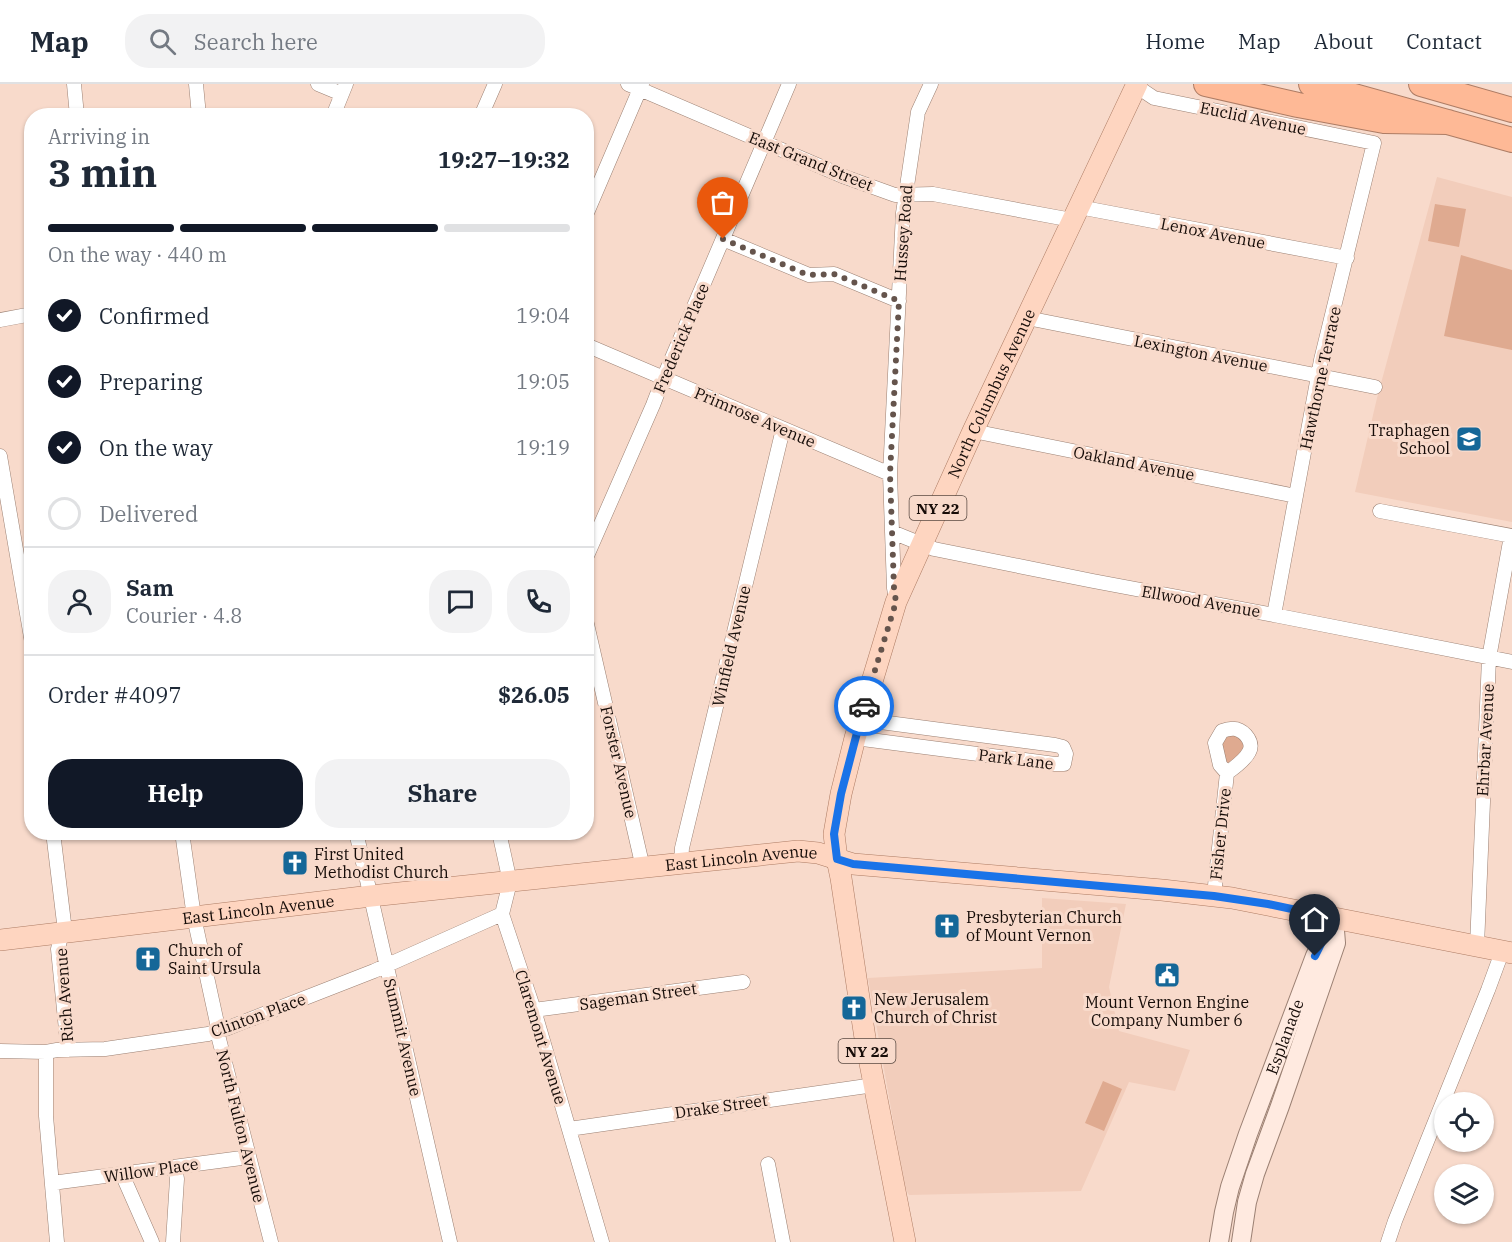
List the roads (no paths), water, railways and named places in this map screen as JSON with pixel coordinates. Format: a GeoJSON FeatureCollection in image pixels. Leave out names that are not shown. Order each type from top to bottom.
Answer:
{"type":"FeatureCollection","features":[{"type":"Feature","properties":{"kind":"highway"},"geometry":{"type":"LineString","coordinates":[[1206,84],[1298,105],[1384,121],[1448,122]]}},
{"type":"Feature","properties":{"kind":"highway"},"geometry":{"type":"LineString","coordinates":[[1311,84],[1512,140]]}},
{"type":"Feature","properties":{"kind":"highway"},"geometry":{"type":"LineString","coordinates":[[1421,84],[1512,110]]}},
{"type":"Feature","properties":{"kind":"main road","name":"North Columbus Avenue"},"geometry":{"type":"LineString","coordinates":[[905,1242],[859,1004],[837,859],[834,834],[841,794],[861,717],[896,602],[973,431],[1135,85]]}},
{"type":"Feature","properties":{"kind":"main road","name":"East Lincoln Avenue"},"geometry":{"type":"LineString","coordinates":[[0,940],[371,896],[798,851],[818,853],[853,864],[1214,896],[1268,904],[1507,952]]}},
{"type":"Feature","properties":{"kind":"street"},"geometry":{"type":"LineString","coordinates":[[74,84],[76,108]]}},
{"type":"Feature","properties":{"kind":"street"},"geometry":{"type":"LineString","coordinates":[[196,84],[198,108]]}},
{"type":"Feature","properties":{"kind":"street"},"geometry":{"type":"LineString","coordinates":[[318,84],[344,89],[336,108]]}},
{"type":"Feature","properties":{"kind":"street"},"geometry":{"type":"LineString","coordinates":[[484,108],[495,84]]}},
{"type":"Feature","properties":{"kind":"street","name":"Frederick Place"},"geometry":{"type":"LineString","coordinates":[[594,540],[789,84]]}},
{"type":"Feature","properties":{"kind":"street","name":"Hussey Road"},"geometry":{"type":"LineString","coordinates":[[896,602],[890,474],[905,194],[918,112],[931,84]]}},
{"type":"Feature","properties":{"kind":"street","name":"Euclid Avenue"},"geometry":{"type":"LineString","coordinates":[[1135,85],[1154,98],[1374,143]]}},
{"type":"Feature","properties":{"kind":"street"},"geometry":{"type":"LineString","coordinates":[[594,195],[637,86]]}},
{"type":"Feature","properties":{"kind":"street","name":"East Grand Street"},"geometry":{"type":"LineString","coordinates":[[637,86],[763,142],[871,187],[896,195],[933,194],[1076,214]]}},
{"type":"Feature","properties":{"kind":"street","name":"Hawthorne Terrace"},"geometry":{"type":"LineString","coordinates":[[1274,615],[1318,377],[1374,143]]}},
{"type":"Feature","properties":{"kind":"street","name":"Lenox Avenue"},"geometry":{"type":"LineString","coordinates":[[1076,214],[1347,258]]}},
{"type":"Feature","properties":{"kind":"street"},"geometry":{"type":"LineString","coordinates":[[723,239],[808,275],[834,274],[899,301]]}},
{"type":"Feature","properties":{"kind":"street"},"geometry":{"type":"LineString","coordinates":[[0,320],[24,316]]}},
{"type":"Feature","properties":{"kind":"street","name":"Lexington Avenue"},"geometry":{"type":"LineString","coordinates":[[1026,318],[1375,387]]}},
{"type":"Feature","properties":{"kind":"street","name":"Primrose Avenue"},"geometry":{"type":"LineString","coordinates":[[594,349],[890,474]]}},
{"type":"Feature","properties":{"kind":"street","name":"Winfield Avenue"},"geometry":{"type":"LineString","coordinates":[[681,863],[682,848],[783,429]]}},
{"type":"Feature","properties":{"kind":"street","name":"Oakland Avenue"},"geometry":{"type":"LineString","coordinates":[[973,431],[1296,496]]}},
{"type":"Feature","properties":{"kind":"street"},"geometry":{"type":"LineString","coordinates":[[0,456],[24,596]]}},
{"type":"Feature","properties":{"kind":"street"},"geometry":{"type":"LineString","coordinates":[[1380,511],[1511,536]]}},
{"type":"Feature","properties":{"kind":"street","name":"Ellwood Avenue"},"geometry":{"type":"LineString","coordinates":[[892,532],[934,549],[1512,662]]}},
{"type":"Feature","properties":{"kind":"street","name":"Ehrbar Avenue"},"geometry":{"type":"LineString","coordinates":[[1477,946],[1489,658],[1511,536]]}},
{"type":"Feature","properties":{"kind":"street","name":"Forster Avenue"},"geometry":{"type":"LineString","coordinates":[[594,654],[644,868]]}},
{"type":"Feature","properties":{"kind":"street","name":"Park Lane"},"geometry":{"type":"LineString","coordinates":[[855,738],[1055,764],[1065,759],[1063,747],[1055,744],[861,717]]}},
{"type":"Feature","properties":{"kind":"street","name":"Fisher Drive"},"geometry":{"type":"LineString","coordinates":[[1214,896],[1227,773]]}},
{"type":"Feature","properties":{"kind":"street","name":"Rich Avenue"},"geometry":{"type":"LineString","coordinates":[[54,840],[64,923],[58,950],[68,1050]]}},
{"type":"Feature","properties":{"kind":"street","name":"North Fulton Avenue"},"geometry":{"type":"LineString","coordinates":[[183,840],[194,917],[218,1031],[271,1242]]}},
{"type":"Feature","properties":{"kind":"street","name":"Summit Avenue"},"geometry":{"type":"LineString","coordinates":[[358,840],[450,1242]]}},
{"type":"Feature","properties":{"kind":"street"},"geometry":{"type":"LineString","coordinates":[[501,840],[510,882],[502,914]]}},
{"type":"Feature","properties":{"kind":"street","name":"Clinton Place"},"geometry":{"type":"LineString","coordinates":[[0,1052],[105,1049],[208,1034],[387,966],[502,914]]}},
{"type":"Feature","properties":{"kind":"street","name":"Claremont Avenue"},"geometry":{"type":"LineString","coordinates":[[502,914],[534,1010],[602,1242]]}},
{"type":"Feature","properties":{"kind":"street","name":"Esplanade"},"geometry":{"type":"LineString","coordinates":[[1219,1242],[1230,1187],[1248,1134],[1315,956],[1334,918]]}},
{"type":"Feature","properties":{"kind":"street","name":"Esplanade"},"geometry":{"type":"LineString","coordinates":[[1241,1242],[1247,1202],[1255,1174],[1336,943],[1334,918]]}},
{"type":"Feature","properties":{"kind":"street"},"geometry":{"type":"LineString","coordinates":[[1388,1242],[1480,1012],[1507,952]]}},
{"type":"Feature","properties":{"kind":"street","name":"Sageman Street"},"geometry":{"type":"LineString","coordinates":[[534,1010],[743,982]]}},
{"type":"Feature","properties":{"kind":"street","name":"Rich Avenue"},"geometry":{"type":"LineString","coordinates":[[46,1052],[46,1116],[57,1242]]}},
{"type":"Feature","properties":{"kind":"street","name":"Drake Street"},"geometry":{"type":"LineString","coordinates":[[569,1129],[874,1085]]}},
{"type":"Feature","properties":{"kind":"street","name":"Willow Place"},"geometry":{"type":"LineString","coordinates":[[52,1183],[249,1156]]}},
{"type":"Feature","properties":{"kind":"street"},"geometry":{"type":"LineString","coordinates":[[768,1164],[783,1242]]}},
{"type":"Feature","properties":{"kind":"street"},"geometry":{"type":"LineString","coordinates":[[172,1242],[177,1179],[175,1167]]}},
{"type":"Feature","properties":{"kind":"street"},"geometry":{"type":"LineString","coordinates":[[122,1174],[152,1242]]}},
{"type":"Feature","properties":{"kind":"place","name":"Traphagen School"},"geometry":{"type":"Point","coordinates":[1469,439]}},
{"type":"Feature","properties":{"kind":"place","name":"First United Methodist Church"},"geometry":{"type":"Point","coordinates":[295,863]}},
{"type":"Feature","properties":{"kind":"place","name":"Presbyterian Church of Mount Vernon"},"geometry":{"type":"Point","coordinates":[947,926]}},
{"type":"Feature","properties":{"kind":"place","name":"Church of Saint Ursula"},"geometry":{"type":"Point","coordinates":[148,959]}},
{"type":"Feature","properties":{"kind":"place","name":"Mount Vernon Engine Company Number 6"},"geometry":{"type":"Point","coordinates":[1167,975]}},
{"type":"Feature","properties":{"kind":"place","name":"New Jerusalem Church of Christ"},"geometry":{"type":"Point","coordinates":[854,1008]}}]}
